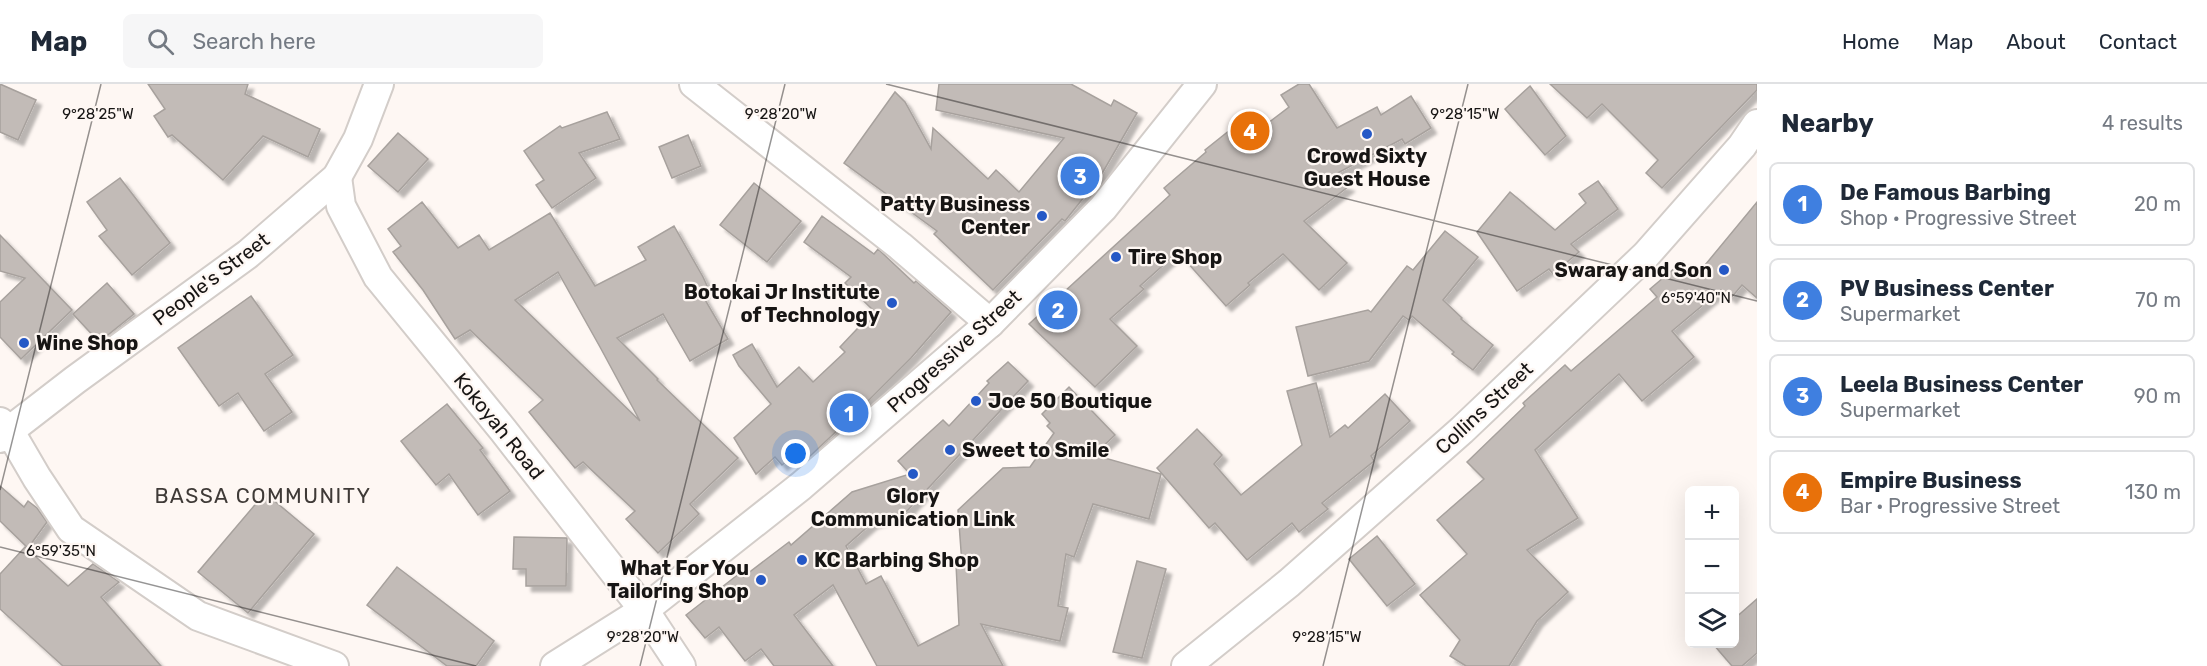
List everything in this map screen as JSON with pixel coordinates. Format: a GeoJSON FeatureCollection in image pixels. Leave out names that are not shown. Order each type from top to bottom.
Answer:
{"type":"FeatureCollection","features":[{"type":"Feature","properties":{"kind":"street","name":"People's Street"},"geometry":{"type":"LineString","coordinates":[[3,430],[248,254],[337,177],[358,139],[379,84]]}},
{"type":"Feature","properties":{"kind":"street"},"geometry":{"type":"LineString","coordinates":[[694,84],[900,246],[990,323]]}},
{"type":"Feature","properties":{"kind":"street","name":"Progressive Street"},"geometry":{"type":"LineString","coordinates":[[555,666],[644,610],[801,486],[990,323],[1103,208],[1203,84]]}},
{"type":"Feature","properties":{"kind":"street","name":"Collins Street"},"geometry":{"type":"LineString","coordinates":[[1186,666],[1288,583],[1462,430],[1646,255],[1742,146],[1757,124]]}},
{"type":"Feature","properties":{"kind":"street","name":"Kokoyah Road"},"geometry":{"type":"LineString","coordinates":[[337,177],[340,206],[378,277],[503,430],[644,610],[681,666]]}},
{"type":"Feature","properties":{"kind":"street"},"geometry":{"type":"LineString","coordinates":[[3,430],[71,529],[198,616],[334,666]]}},
{"type":"Feature","properties":{"kind":"building"},"geometry":{"type":"Polygon","coordinates":[[[0,84],[36,100],[18,140],[0,132],[0,84]]]}},
{"type":"Feature","properties":{"kind":"building"},"geometry":{"type":"Polygon","coordinates":[[[148,84],[248,84],[245,94],[320,129],[308,157],[263,136],[223,180],[172,135],[168,137],[154,116],[165,109],[148,84]]]}},
{"type":"Feature","properties":{"kind":"building"},"geometry":{"type":"Polygon","coordinates":[[[939,84],[1071,84],[1111,106],[1114,100],[1137,113],[1100,177],[1065,221],[1062,219],[993,290],[934,234],[937,231],[844,163],[895,92],[905,102],[931,149],[933,128],[988,179],[996,170],[1019,192],[1064,138],[936,110],[939,84]]]}},
{"type":"Feature","properties":{"kind":"building"},"geometry":{"type":"Polygon","coordinates":[[[1299,84],[1309,84],[1337,128],[1377,107],[1381,115],[1411,96],[1431,128],[1405,144],[1402,139],[1326,179],[1349,186],[1304,221],[1347,263],[1319,290],[1283,254],[1248,283],[1250,285],[1226,306],[1178,252],[1140,286],[1144,289],[1110,319],[1137,346],[1095,387],[1029,324],[1170,195],[1164,188],[1206,152],[1205,150],[1240,122],[1251,136],[1289,107],[1281,95],[1299,84]]]}},
{"type":"Feature","properties":{"kind":"building"},"geometry":{"type":"Polygon","coordinates":[[[1550,84],[1757,84],[1757,90],[1662,188],[1646,173],[1658,160],[1602,104],[1587,118],[1550,84]]]}},
{"type":"Feature","properties":{"kind":"building"},"geometry":{"type":"Polygon","coordinates":[[[1530,86],[1566,136],[1545,155],[1505,109],[1530,86]]]}},
{"type":"Feature","properties":{"kind":"building"},"geometry":{"type":"Polygon","coordinates":[[[607,112],[620,139],[579,153],[596,178],[552,208],[536,185],[544,180],[524,151],[560,126],[562,128],[607,112]]]}},
{"type":"Feature","properties":{"kind":"building"},"geometry":{"type":"Polygon","coordinates":[[[398,133],[428,159],[398,192],[368,166],[398,133]]]}},
{"type":"Feature","properties":{"kind":"building"},"geometry":{"type":"Polygon","coordinates":[[[688,135],[701,166],[672,178],[659,147],[688,135]]]}},
{"type":"Feature","properties":{"kind":"building"},"geometry":{"type":"Polygon","coordinates":[[[120,178],[170,243],[132,275],[99,236],[107,230],[87,202],[120,178]]]}},
{"type":"Feature","properties":{"kind":"building"},"geometry":{"type":"Polygon","coordinates":[[[1598,181],[1618,209],[1571,244],[1579,252],[1553,274],[1549,269],[1517,291],[1477,232],[1510,192],[1555,230],[1586,203],[1579,194],[1598,181]]]}},
{"type":"Feature","properties":{"kind":"building"},"geometry":{"type":"Polygon","coordinates":[[[754,183],[801,221],[767,262],[720,225],[754,183]]]}},
{"type":"Feature","properties":{"kind":"building"},"geometry":{"type":"Polygon","coordinates":[[[422,202],[458,248],[479,235],[489,250],[550,213],[595,286],[646,260],[638,247],[674,226],[709,290],[701,293],[728,339],[690,361],[663,314],[617,338],[738,458],[690,504],[699,514],[658,553],[626,519],[635,511],[583,462],[575,468],[529,412],[543,400],[470,330],[455,339],[423,290],[393,252],[401,246],[388,229],[422,202]],[[558,272],[515,300],[640,421],[558,272]]]}},
{"type":"Feature","properties":{"kind":"building"},"geometry":{"type":"Polygon","coordinates":[[[1757,202],[1757,298],[1742,285],[1731,298],[1721,290],[1672,331],[1694,357],[1642,401],[1619,374],[1535,450],[1578,518],[1527,550],[1568,592],[1537,621],[1509,666],[1466,666],[1450,656],[1460,640],[1420,595],[1467,554],[1437,520],[1484,479],[1467,462],[1525,406],[1523,403],[1565,365],[1571,371],[1657,297],[1650,289],[1683,261],[1696,276],[1757,202]]]}},
{"type":"Feature","properties":{"kind":"building"},"geometry":{"type":"Polygon","coordinates":[[[822,216],[874,254],[878,249],[914,283],[916,281],[951,312],[911,358],[807,459],[800,451],[782,465],[775,457],[756,474],[734,438],[771,404],[739,366],[733,355],[752,344],[777,387],[799,367],[813,382],[845,352],[840,347],[874,311],[845,283],[851,277],[804,242],[822,216]]]}},
{"type":"Feature","properties":{"kind":"building"},"geometry":{"type":"Polygon","coordinates":[[[1445,231],[1478,257],[1443,300],[1461,319],[1493,345],[1473,370],[1452,354],[1454,352],[1412,316],[1409,320],[1403,316],[1369,361],[1308,376],[1296,327],[1368,310],[1371,312],[1407,266],[1413,270],[1445,231]]]}},
{"type":"Feature","properties":{"kind":"building"},"geometry":{"type":"Polygon","coordinates":[[[0,235],[72,310],[21,359],[0,337],[0,302],[25,278],[0,271],[0,235]]]}},
{"type":"Feature","properties":{"kind":"building"},"geometry":{"type":"Polygon","coordinates":[[[107,283],[134,314],[99,342],[73,314],[107,283]]]}},
{"type":"Feature","properties":{"kind":"building"},"geometry":{"type":"Polygon","coordinates":[[[251,296],[293,355],[265,374],[292,412],[264,431],[238,393],[219,406],[178,348],[251,296]]]}},
{"type":"Feature","properties":{"kind":"building"},"geometry":{"type":"Polygon","coordinates":[[[1008,362],[1028,381],[907,511],[872,523],[846,546],[866,584],[881,576],[918,646],[959,625],[956,564],[962,564],[958,510],[1003,468],[1030,467],[1054,433],[1047,426],[1050,423],[1042,414],[1069,387],[1115,435],[1094,455],[1161,474],[1149,519],[1093,504],[1074,557],[1066,554],[1058,606],[1068,608],[1060,641],[981,624],[1003,666],[877,666],[833,585],[794,615],[833,666],[774,666],[761,649],[745,661],[719,627],[705,638],[686,615],[740,573],[743,577],[789,542],[791,545],[852,492],[910,474],[898,461],[943,420],[949,426],[989,383],[987,381],[1008,362]]]}},
{"type":"Feature","properties":{"kind":"building"},"geometry":{"type":"Polygon","coordinates":[[[1316,383],[1330,437],[1345,425],[1348,428],[1385,394],[1410,421],[1371,456],[1374,461],[1322,503],[1328,509],[1299,532],[1292,523],[1247,560],[1215,523],[1209,528],[1157,468],[1197,429],[1222,455],[1214,464],[1241,495],[1302,445],[1287,391],[1316,383]]]}},
{"type":"Feature","properties":{"kind":"building"},"geometry":{"type":"Polygon","coordinates":[[[447,404],[483,448],[480,450],[510,491],[478,515],[449,474],[436,485],[401,441],[447,404]]]}},
{"type":"Feature","properties":{"kind":"building"},"geometry":{"type":"Polygon","coordinates":[[[0,486],[24,507],[28,501],[37,508],[47,522],[28,548],[0,521],[0,486]]]}},
{"type":"Feature","properties":{"kind":"building"},"geometry":{"type":"Polygon","coordinates":[[[265,493],[314,534],[248,613],[198,572],[265,493]]]}},
{"type":"Feature","properties":{"kind":"building"},"geometry":{"type":"Polygon","coordinates":[[[1377,536],[1415,584],[1387,606],[1349,559],[1377,536]]]}},
{"type":"Feature","properties":{"kind":"building"},"geometry":{"type":"Polygon","coordinates":[[[514,537],[567,538],[566,586],[526,586],[526,569],[513,569],[514,537]]]}},
{"type":"Feature","properties":{"kind":"building"},"geometry":{"type":"Polygon","coordinates":[[[25,547],[68,586],[93,564],[119,582],[101,597],[161,666],[63,666],[0,609],[0,574],[25,547]]]}},
{"type":"Feature","properties":{"kind":"building"},"geometry":{"type":"Polygon","coordinates":[[[1137,561],[1166,569],[1142,658],[1113,652],[1137,561]]]}},
{"type":"Feature","properties":{"kind":"building"},"geometry":{"type":"Polygon","coordinates":[[[397,567],[494,641],[476,666],[447,666],[367,605],[397,567]]]}},
{"type":"Feature","properties":{"kind":"building"},"geometry":{"type":"Polygon","coordinates":[[[1757,599],[1757,653],[1742,666],[1732,666],[1716,648],[1739,648],[1739,615],[1757,599]]]}},
{"type":"Feature","properties":{"kind":"place","name":"Empire Business"},"geometry":{"type":"Point","coordinates":[1250,131]}},
{"type":"Feature","properties":{"kind":"place","name":"Crowd Sixty Guest House"},"geometry":{"type":"Point","coordinates":[1367,134]}},
{"type":"Feature","properties":{"kind":"place","name":"Leela Business Center"},"geometry":{"type":"Point","coordinates":[1080,176]}},
{"type":"Feature","properties":{"kind":"place","name":"Patty Business Center"},"geometry":{"type":"Point","coordinates":[1042,216]}},
{"type":"Feature","properties":{"kind":"place","name":"Tire Shop"},"geometry":{"type":"Point","coordinates":[1116,257]}},
{"type":"Feature","properties":{"kind":"place","name":"Swaray and Son"},"geometry":{"type":"Point","coordinates":[1724,270]}},
{"type":"Feature","properties":{"kind":"place","name":"Botokai Jr Institute of Technology"},"geometry":{"type":"Point","coordinates":[892,303]}},
{"type":"Feature","properties":{"kind":"place","name":"PV Business Center"},"geometry":{"type":"Point","coordinates":[1058,310]}},
{"type":"Feature","properties":{"kind":"place","name":"Wine Shop"},"geometry":{"type":"Point","coordinates":[24,343]}},
{"type":"Feature","properties":{"kind":"place","name":"Joe 50 Boutique"},"geometry":{"type":"Point","coordinates":[976,401]}},
{"type":"Feature","properties":{"kind":"place","name":"De Famous Barbing"},"geometry":{"type":"Point","coordinates":[849,413]}},
{"type":"Feature","properties":{"kind":"place","name":"Sweet to Smile"},"geometry":{"type":"Point","coordinates":[950,450]}},
{"type":"Feature","properties":{"kind":"place","name":"Glory Communication Link"},"geometry":{"type":"Point","coordinates":[913,474]}},
{"type":"Feature","properties":{"kind":"place","name":"KC Barbing Shop"},"geometry":{"type":"Point","coordinates":[802,560]}},
{"type":"Feature","properties":{"kind":"place","name":"What For You Tailoring Shop"},"geometry":{"type":"Point","coordinates":[761,580]}},
{"type":"Feature","properties":{"kind":"district","name":"BASSA COMMUNITY"},"geometry":{"type":"Point","coordinates":[263,496]}}]}
